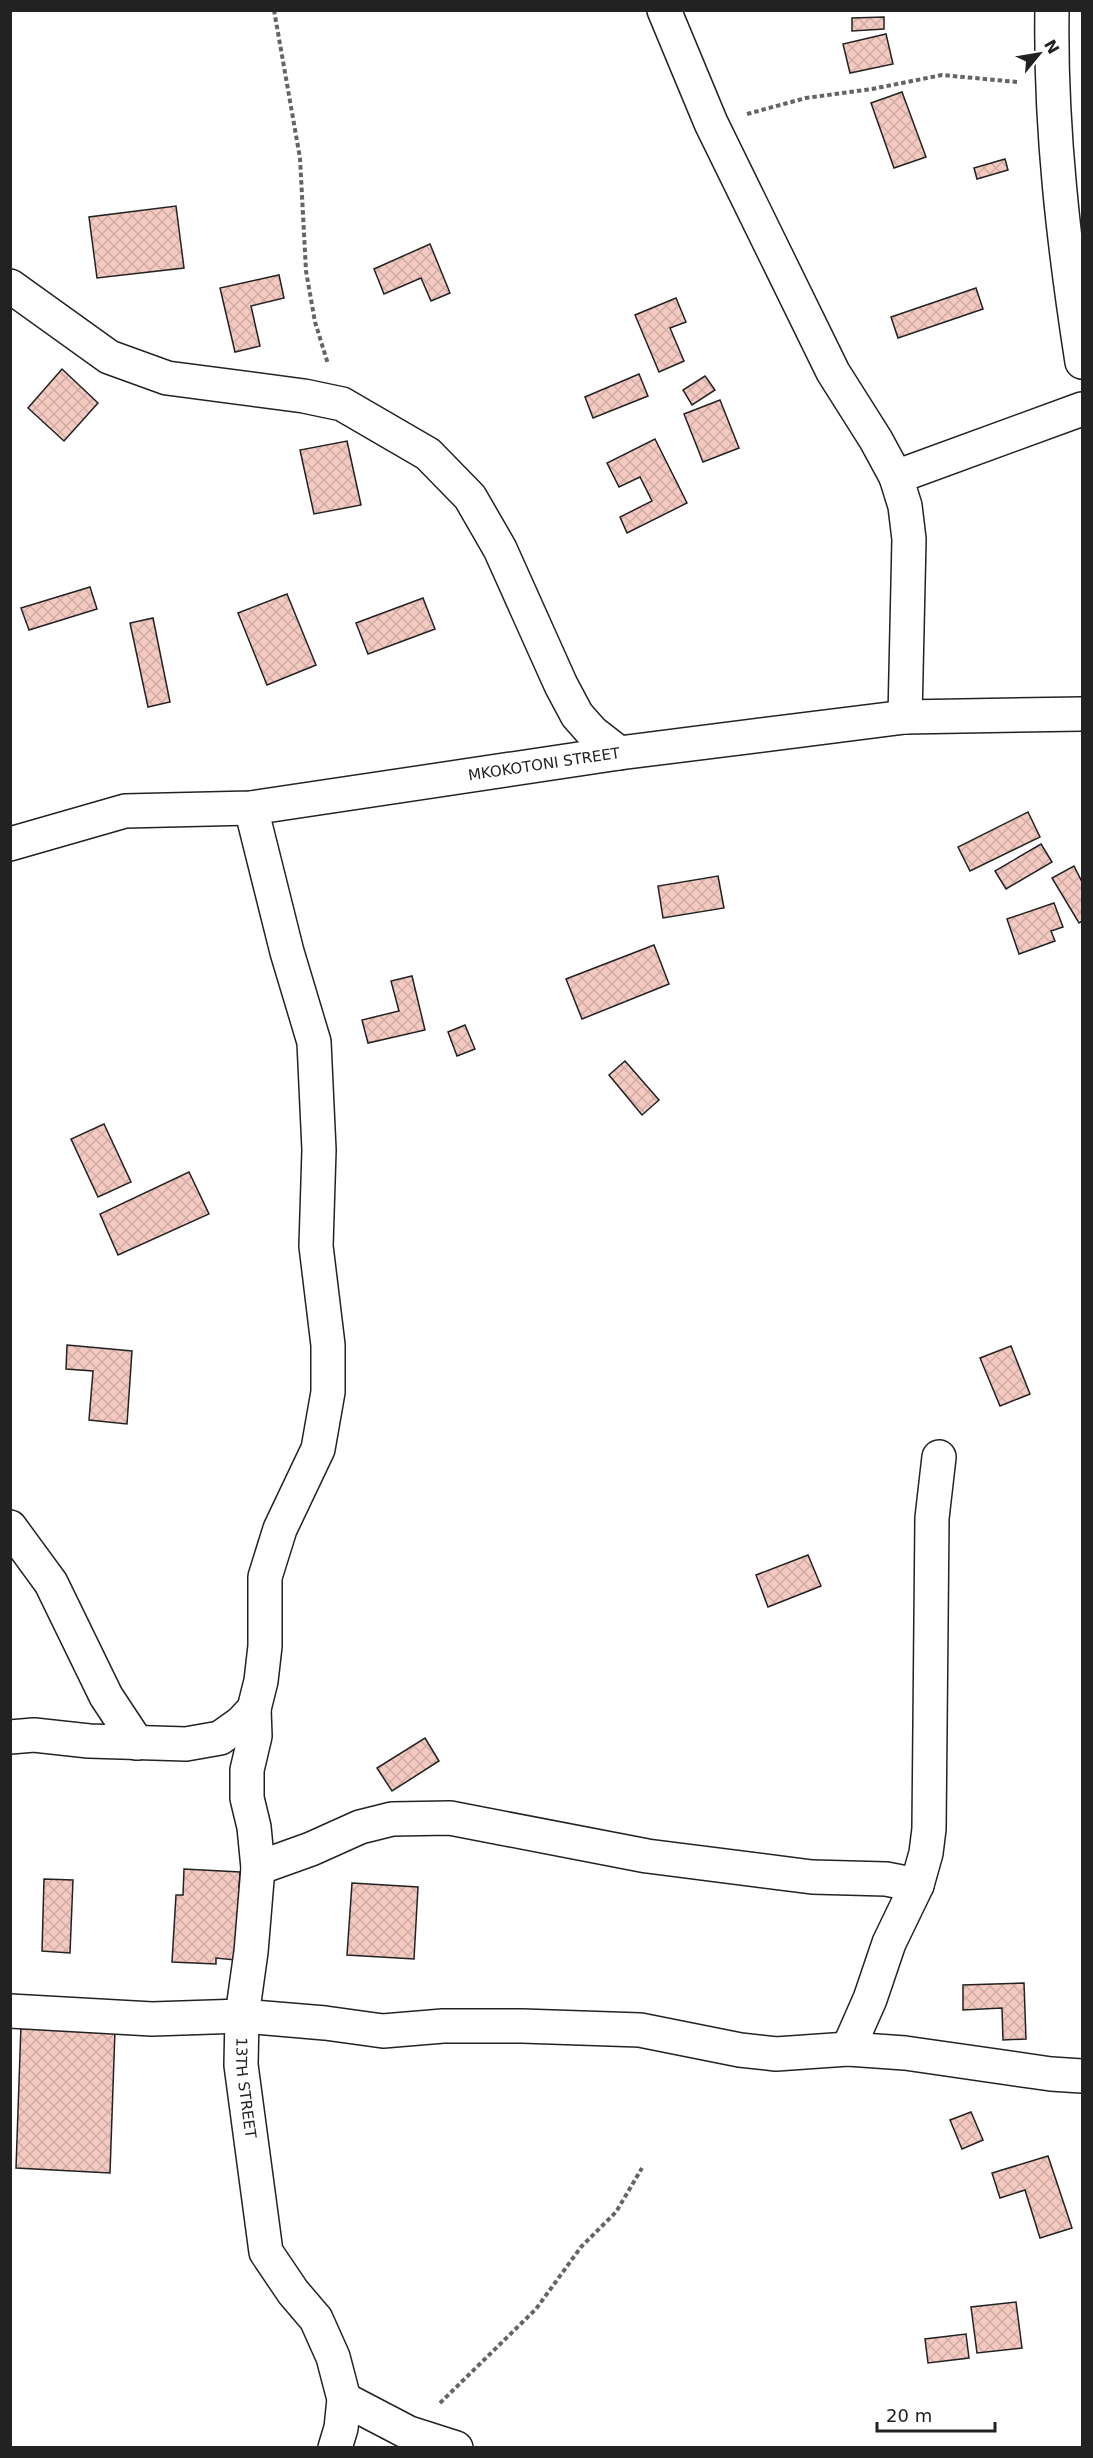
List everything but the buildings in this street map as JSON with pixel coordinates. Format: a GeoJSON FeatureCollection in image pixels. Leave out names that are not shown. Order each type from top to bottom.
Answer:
{"type":"FeatureCollection","features":[{"type":"Feature","properties":{"kind":"street"},"geometry":{"type":"LineString","coordinates":[[664,10],[711,123],[833,372],[876,440],[896,477],[905,506],[909,539],[905,717]]}},
{"type":"Feature","properties":{"kind":"street"},"geometry":{"type":"LineString","coordinates":[[1052,10],[1053,86],[1059,186],[1070,281],[1083,362]]}},
{"type":"Feature","properties":{"kind":"street"},"geometry":{"type":"LineString","coordinates":[[10,286],[110,357],[167,378],[304,396],[342,404],[428,454],[470,497],[500,549],[561,686],[577,715],[592,732],[619,753]]}},
{"type":"Feature","properties":{"kind":"street"},"geometry":{"type":"LineString","coordinates":[[896,477],[1083,409]]}},
{"type":"Feature","properties":{"kind":"street","name":"MKOKOTONI STREET"},"geometry":{"type":"LineString","coordinates":[[10,844],[125,811],[250,808],[619,753],[905,717],[1083,714]]}},
{"type":"Feature","properties":{"kind":"street","name":"13TH STREET"},"geometry":{"type":"LineString","coordinates":[[250,808],[287,952],[314,1042],[319,1150],[316,1246],[328,1346],[328,1392],[318,1449],[280,1529],[265,1577],[265,1646],[261,1682],[254,1709],[255,1736],[247,1770],[247,1798],[255,1827],[258,1868],[251,1952],[242,2016],[242,2065],[266,2252],[282,2277],[316,2319],[333,2357],[344,2399],[341,2428],[335,2448]]}},
{"type":"Feature","properties":{"kind":"street"},"geometry":{"type":"LineString","coordinates":[[848,2049],[870,1999],[889,1943],[917,1885],[926,1852],[929,1829],[932,1518],[939,1457]]}},
{"type":"Feature","properties":{"kind":"street"},"geometry":{"type":"LineString","coordinates":[[10,1527],[51,1583],[106,1696],[137,1743]]}},
{"type":"Feature","properties":{"kind":"street"},"geometry":{"type":"LineString","coordinates":[[10,1737],[34,1734],[89,1741],[186,1744],[220,1738],[241,1723],[254,1709]]}},
{"type":"Feature","properties":{"kind":"street"},"geometry":{"type":"LineString","coordinates":[[258,1868],[311,1850],[360,1827],[392,1819],[418,1817],[450,1818],[486,1824],[647,1856],[747,1867],[800,1876],[886,1879],[917,1885]]}},
{"type":"Feature","properties":{"kind":"street"},"geometry":{"type":"LineString","coordinates":[[10,2011],[152,2019],[242,2016],[383,2031],[443,2026],[640,2030],[740,2050],[776,2054],[848,2049],[1083,2076]]}},
{"type":"Feature","properties":{"kind":"street"},"geometry":{"type":"LineString","coordinates":[[344,2399],[409,2433],[456,2448]]}},
{"type":"Feature","properties":{"kind":"path"},"geometry":{"type":"LineString","coordinates":[[274,10],[300,158],[306,271],[315,322],[342,404]]}},
{"type":"Feature","properties":{"kind":"path"},"geometry":{"type":"LineString","coordinates":[[711,123],[806,98],[872,89],[942,75],[1053,86]]}},
{"type":"Feature","properties":{"kind":"path"},"geometry":{"type":"LineString","coordinates":[[409,2433],[536,2309],[581,2247],[616,2212],[642,2168]]}}]}
